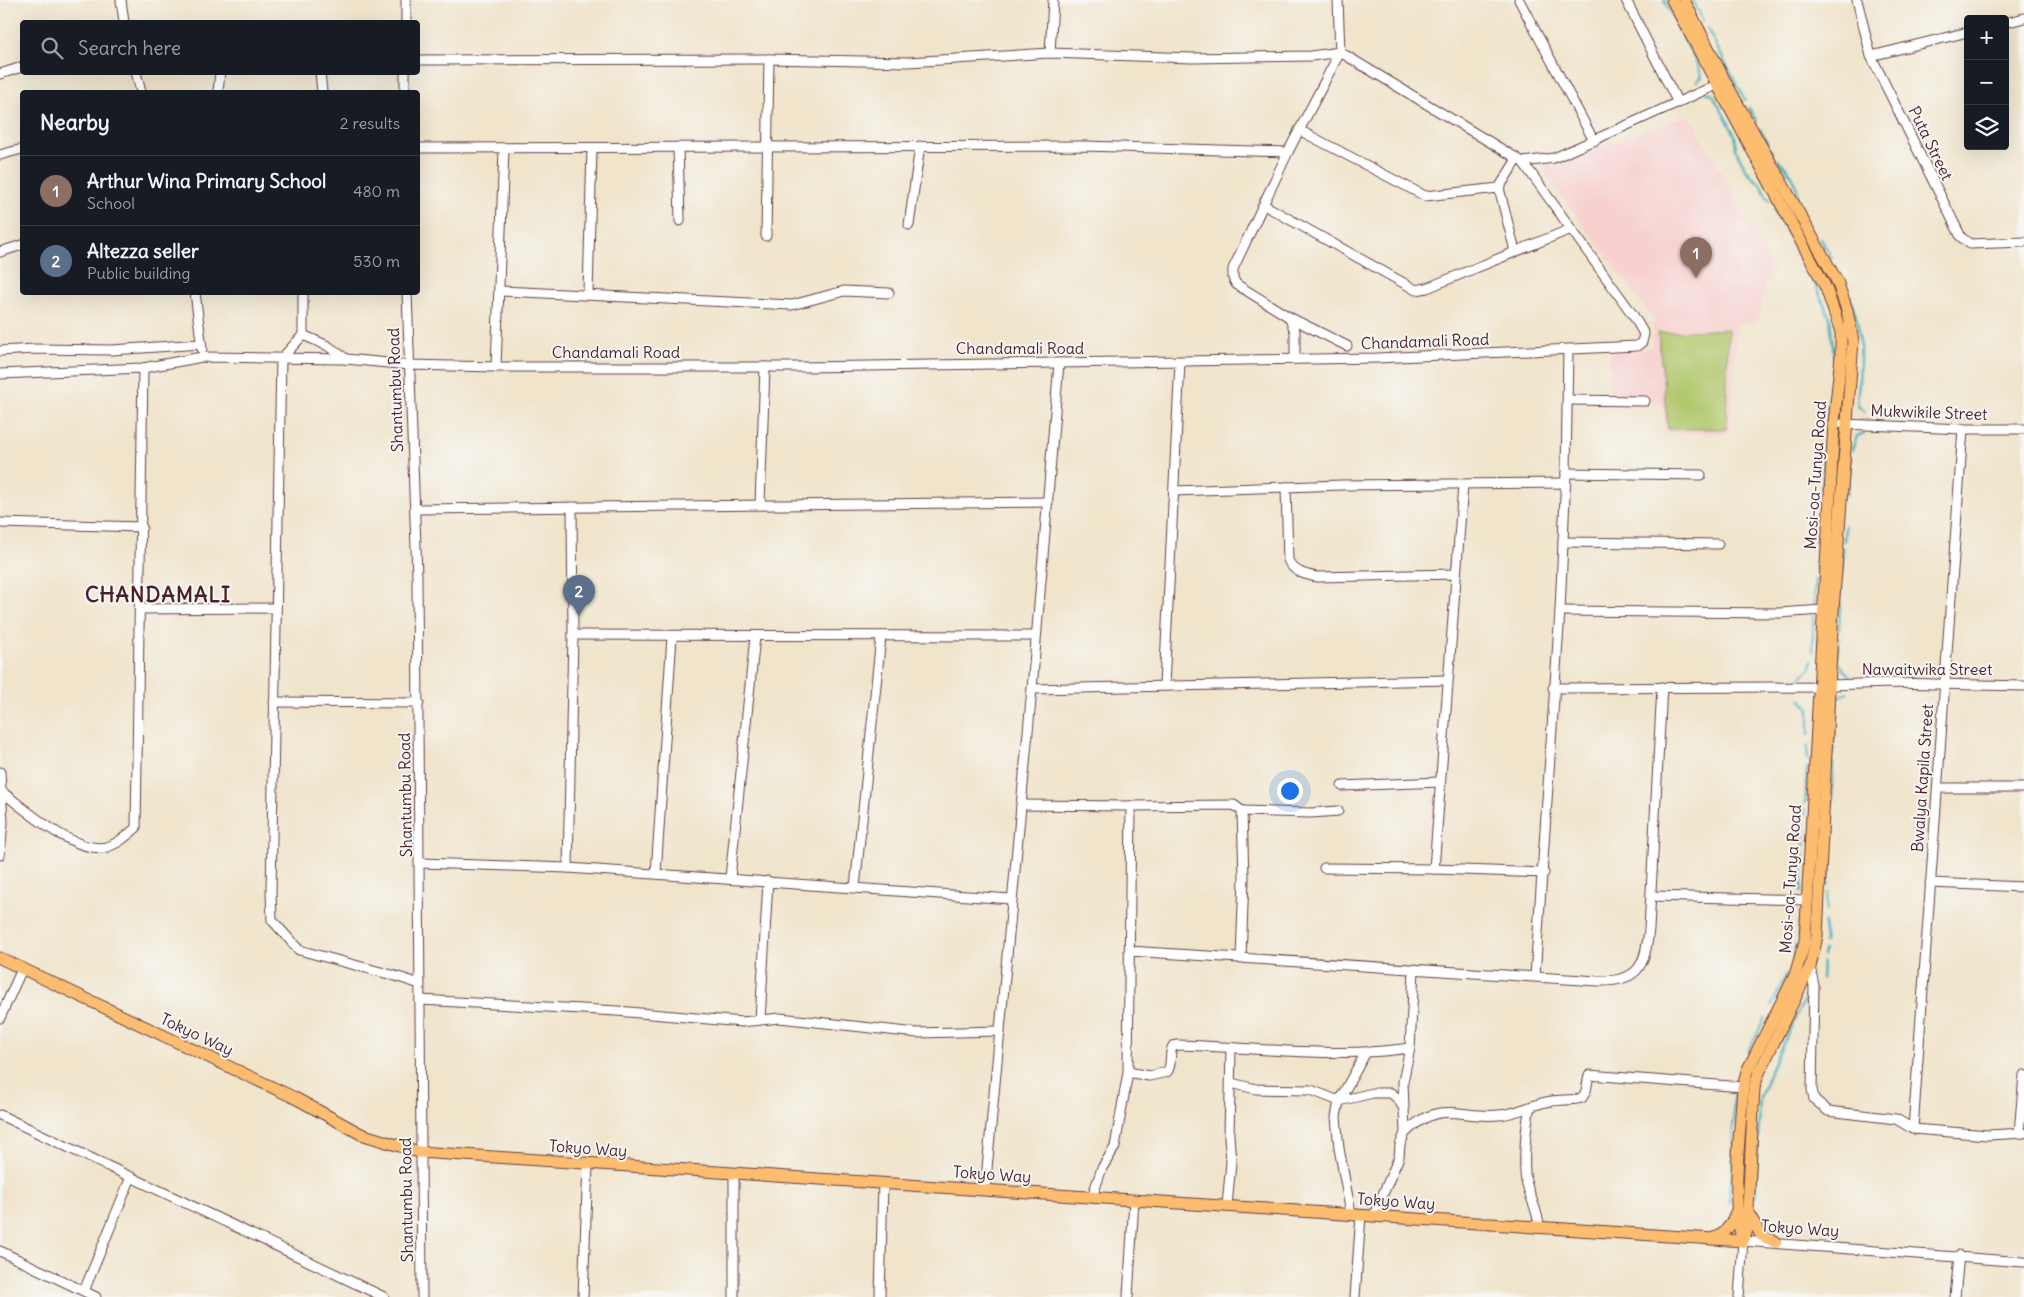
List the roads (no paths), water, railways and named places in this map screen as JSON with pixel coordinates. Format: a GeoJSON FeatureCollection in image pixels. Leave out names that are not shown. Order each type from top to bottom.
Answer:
{"type":"FeatureCollection","features":[{"type":"Feature","properties":{"kind":"main road","name":"Mosi-oa-Tunya Road"},"geometry":{"type":"LineString","coordinates":[[1672,0],[1843,296],[1851,326],[1854,356],[1846,424],[1824,686],[1808,900],[1806,963],[1747,1071],[1743,1087],[1738,1201],[1738,1228],[1743,1241]]}},
{"type":"Feature","properties":{"kind":"main road","name":"Mosi-oa-Tunya Road"},"geometry":{"type":"LineString","coordinates":[[1684,0],[1721,83],[1831,300],[1840,332],[1841,345],[1834,423],[1823,610],[1824,686],[1820,901],[1817,936],[1754,1088],[1747,1230],[1743,1241]]}},
{"type":"Feature","properties":{"kind":"main road","name":"Tokyo Way"},"geometry":{"type":"LineString","coordinates":[[0,958],[295,1098],[361,1134],[419,1152],[1743,1241]]}},
{"type":"Feature","properties":{"kind":"main road"},"geometry":{"type":"LineString","coordinates":[[1712,1239],[1723,1234],[1731,1225],[1736,1214],[1738,1201]]}},
{"type":"Feature","properties":{"kind":"main road"},"geometry":{"type":"LineString","coordinates":[[1748,1212],[1755,1228],[1761,1235],[1776,1242]]}},
{"type":"Feature","properties":{"kind":"street"},"geometry":{"type":"LineString","coordinates":[[121,0],[124,20]]}},
{"type":"Feature","properties":{"kind":"street"},"geometry":{"type":"LineString","coordinates":[[406,0],[406,20]]}},
{"type":"Feature","properties":{"kind":"street"},"geometry":{"type":"LineString","coordinates":[[1050,53],[1053,0]]}},
{"type":"Feature","properties":{"kind":"street"},"geometry":{"type":"LineString","coordinates":[[1338,0],[1340,52],[1288,152],[1233,269],[1233,278],[1236,284],[1289,317],[1347,346]]}},
{"type":"Feature","properties":{"kind":"street"},"geometry":{"type":"LineString","coordinates":[[1519,0],[1594,141]]}},
{"type":"Feature","properties":{"kind":"street"},"geometry":{"type":"LineString","coordinates":[[1626,0],[1678,103]]}},
{"type":"Feature","properties":{"kind":"street","name":"Puta Street"},"geometry":{"type":"LineString","coordinates":[[1857,0],[1871,56],[1961,237],[1970,244],[2024,242]]}},
{"type":"Feature","properties":{"kind":"street"},"geometry":{"type":"LineString","coordinates":[[2009,22],[2024,18]]}},
{"type":"Feature","properties":{"kind":"street"},"geometry":{"type":"LineString","coordinates":[[1871,56],[1964,33]]}},
{"type":"Feature","properties":{"kind":"street"},"geometry":{"type":"LineString","coordinates":[[420,60],[770,59],[908,62],[1050,53],[1192,58],[1311,56],[1340,52],[1520,160],[1571,229],[1427,288],[1416,290],[1264,205]]}},
{"type":"Feature","properties":{"kind":"street"},"geometry":{"type":"LineString","coordinates":[[766,236],[770,59]]}},
{"type":"Feature","properties":{"kind":"street"},"geometry":{"type":"LineString","coordinates":[[0,74],[20,68]]}},
{"type":"Feature","properties":{"kind":"street"},"geometry":{"type":"LineString","coordinates":[[137,75],[140,90]]}},
{"type":"Feature","properties":{"kind":"street"},"geometry":{"type":"LineString","coordinates":[[218,90],[220,75]]}},
{"type":"Feature","properties":{"kind":"street"},"geometry":{"type":"LineString","coordinates":[[320,75],[322,90]]}},
{"type":"Feature","properties":{"kind":"street"},"geometry":{"type":"LineString","coordinates":[[405,75],[405,90]]}},
{"type":"Feature","properties":{"kind":"street"},"geometry":{"type":"LineString","coordinates":[[1300,130],[1426,196],[1499,188],[1520,160],[1554,158],[1721,83]]}},
{"type":"Feature","properties":{"kind":"street"},"geometry":{"type":"LineString","coordinates":[[908,225],[920,146]]}},
{"type":"Feature","properties":{"kind":"street"},"geometry":{"type":"LineString","coordinates":[[420,148],[1085,146],[1288,152]]}},
{"type":"Feature","properties":{"kind":"street"},"geometry":{"type":"LineString","coordinates":[[678,147],[680,221]]}},
{"type":"Feature","properties":{"kind":"street"},"geometry":{"type":"LineString","coordinates":[[588,293],[592,148]]}},
{"type":"Feature","properties":{"kind":"street"},"geometry":{"type":"LineString","coordinates":[[496,367],[501,291],[504,149]]}},
{"type":"Feature","properties":{"kind":"street"},"geometry":{"type":"LineString","coordinates":[[0,155],[20,150]]}},
{"type":"Feature","properties":{"kind":"street"},"geometry":{"type":"LineString","coordinates":[[1499,188],[1515,251]]}},
{"type":"Feature","properties":{"kind":"street","name":"Chandamali Road"},"geometry":{"type":"LineString","coordinates":[[0,374],[143,368],[202,357],[346,359],[409,365],[496,367],[765,367],[1295,360],[1632,348],[1642,342],[1644,334],[1633,315],[1571,229]]}},
{"type":"Feature","properties":{"kind":"street"},"geometry":{"type":"LineString","coordinates":[[0,252],[20,246]]}},
{"type":"Feature","properties":{"kind":"street"},"geometry":{"type":"LineString","coordinates":[[501,291],[588,293],[792,305],[844,291],[889,293]]}},
{"type":"Feature","properties":{"kind":"street"},"geometry":{"type":"LineString","coordinates":[[195,295],[202,357]]}},
{"type":"Feature","properties":{"kind":"street"},"geometry":{"type":"LineString","coordinates":[[303,295],[303,335],[281,358],[272,920],[299,950],[392,974],[420,984]]}},
{"type":"Feature","properties":{"kind":"street","name":"Shantumbu Road"},"geometry":{"type":"LineString","coordinates":[[407,295],[415,509],[419,703],[421,862],[419,1152],[422,1297]]}},
{"type":"Feature","properties":{"kind":"street"},"geometry":{"type":"LineString","coordinates":[[1289,317],[1295,331],[1295,360]]}},
{"type":"Feature","properties":{"kind":"street"},"geometry":{"type":"LineString","coordinates":[[303,335],[328,346],[346,359]]}},
{"type":"Feature","properties":{"kind":"street"},"geometry":{"type":"LineString","coordinates":[[0,351],[35,349],[112,350],[201,344]]}},
{"type":"Feature","properties":{"kind":"street"},"geometry":{"type":"LineString","coordinates":[[1535,976],[1544,873],[1553,688],[1560,611],[1566,478],[1568,349]]}},
{"type":"Feature","properties":{"kind":"street"},"geometry":{"type":"LineString","coordinates":[[1164,686],[1180,362]]}},
{"type":"Feature","properties":{"kind":"street"},"geometry":{"type":"LineString","coordinates":[[985,1190],[1032,689],[1059,363]]}},
{"type":"Feature","properties":{"kind":"street"},"geometry":{"type":"LineString","coordinates":[[760,505],[765,367]]}},
{"type":"Feature","properties":{"kind":"street"},"geometry":{"type":"LineString","coordinates":[[1,791],[68,839],[84,844],[100,848],[110,846],[136,828],[143,368]]}},
{"type":"Feature","properties":{"kind":"street"},"geometry":{"type":"LineString","coordinates":[[1568,400],[1645,401]]}},
{"type":"Feature","properties":{"kind":"street","name":"Mukwikile Street"},"geometry":{"type":"LineString","coordinates":[[1834,423],[1963,429],[2024,429]]}},
{"type":"Feature","properties":{"kind":"street","name":"Bwalya Kapila Street"},"geometry":{"type":"LineString","coordinates":[[1913,1129],[1963,429]]}},
{"type":"Feature","properties":{"kind":"street"},"geometry":{"type":"LineString","coordinates":[[1174,492],[1701,475]]}},
{"type":"Feature","properties":{"kind":"street"},"geometry":{"type":"LineString","coordinates":[[1434,869],[1463,484]]}},
{"type":"Feature","properties":{"kind":"street"},"geometry":{"type":"LineString","coordinates":[[1286,487],[1288,560],[1290,565],[1299,572],[1317,577],[1456,574]]}},
{"type":"Feature","properties":{"kind":"street"},"geometry":{"type":"LineString","coordinates":[[415,509],[1048,502]]}},
{"type":"Feature","properties":{"kind":"street"},"geometry":{"type":"LineString","coordinates":[[568,868],[573,635],[572,507]]}},
{"type":"Feature","properties":{"kind":"street"},"geometry":{"type":"LineString","coordinates":[[0,523],[142,527]]}},
{"type":"Feature","properties":{"kind":"street"},"geometry":{"type":"LineString","coordinates":[[1563,542],[1718,544]]}},
{"type":"Feature","properties":{"kind":"street"},"geometry":{"type":"LineString","coordinates":[[140,609],[276,608]]}},
{"type":"Feature","properties":{"kind":"street"},"geometry":{"type":"LineString","coordinates":[[1560,611],[1779,613],[1823,610]]}},
{"type":"Feature","properties":{"kind":"street"},"geometry":{"type":"LineString","coordinates":[[573,635],[672,637],[1036,636]]}},
{"type":"Feature","properties":{"kind":"street"},"geometry":{"type":"LineString","coordinates":[[656,873],[672,637]]}},
{"type":"Feature","properties":{"kind":"street"},"geometry":{"type":"LineString","coordinates":[[730,878],[755,637]]}},
{"type":"Feature","properties":{"kind":"street"},"geometry":{"type":"LineString","coordinates":[[855,887],[881,637]]}},
{"type":"Feature","properties":{"kind":"street"},"geometry":{"type":"LineString","coordinates":[[1032,689],[1447,680]]}},
{"type":"Feature","properties":{"kind":"street","name":"Nawaitwika Street"},"geometry":{"type":"LineString","coordinates":[[1553,688],[1944,684],[2024,686]]}},
{"type":"Feature","properties":{"kind":"street"},"geometry":{"type":"LineString","coordinates":[[1129,951],[1614,981],[1636,972],[1644,963],[1647,950],[1662,687]]}},
{"type":"Feature","properties":{"kind":"street"},"geometry":{"type":"LineString","coordinates":[[274,702],[419,703]]}},
{"type":"Feature","properties":{"kind":"street"},"geometry":{"type":"LineString","coordinates":[[0,772],[3,822],[0,855]]}},
{"type":"Feature","properties":{"kind":"street"},"geometry":{"type":"LineString","coordinates":[[1342,786],[1440,782]]}},
{"type":"Feature","properties":{"kind":"street"},"geometry":{"type":"LineString","coordinates":[[1938,788],[2024,788]]}},
{"type":"Feature","properties":{"kind":"street"},"geometry":{"type":"LineString","coordinates":[[1021,805],[1234,805],[1242,811],[1310,813],[1338,811]]}},
{"type":"Feature","properties":{"kind":"street"},"geometry":{"type":"LineString","coordinates":[[1092,1197],[1102,1168],[1115,1147],[1128,1072],[1130,806]]}},
{"type":"Feature","properties":{"kind":"street"},"geometry":{"type":"LineString","coordinates":[[1241,959],[1244,858],[1242,811]]}},
{"type":"Feature","properties":{"kind":"street"},"geometry":{"type":"LineString","coordinates":[[421,862],[656,873],[1011,899]]}},
{"type":"Feature","properties":{"kind":"street"},"geometry":{"type":"LineString","coordinates":[[1324,868],[1544,873]]}},
{"type":"Feature","properties":{"kind":"street"},"geometry":{"type":"LineString","coordinates":[[760,1020],[768,881]]}},
{"type":"Feature","properties":{"kind":"street"},"geometry":{"type":"LineString","coordinates":[[1930,883],[2024,887]]}},
{"type":"Feature","properties":{"kind":"street"},"geometry":{"type":"LineString","coordinates":[[1651,896],[1808,900]]}},
{"type":"Feature","properties":{"kind":"street"},"geometry":{"type":"LineString","coordinates":[[1806,963],[1814,986],[1814,1099],[1828,1111],[1896,1119],[1913,1129],[1971,1134],[2021,1133],[2024,1075]]}},
{"type":"Feature","properties":{"kind":"street"},"geometry":{"type":"LineString","coordinates":[[0,1018],[22,969]]}},
{"type":"Feature","properties":{"kind":"street"},"geometry":{"type":"LineString","coordinates":[[1374,1215],[1399,1157],[1405,1133],[1403,1082],[1410,1048],[1414,970]]}},
{"type":"Feature","properties":{"kind":"street"},"geometry":{"type":"LineString","coordinates":[[420,1000],[617,1011],[742,1022],[780,1018],[917,1033],[1000,1031]]}},
{"type":"Feature","properties":{"kind":"street"},"geometry":{"type":"LineString","coordinates":[[1128,1072],[1149,1076],[1167,1072],[1170,1065],[1170,1050],[1173,1046],[1211,1046],[1231,1049],[1365,1054],[1410,1048]]}},
{"type":"Feature","properties":{"kind":"street"},"geometry":{"type":"LineString","coordinates":[[1227,1206],[1231,1162],[1229,1136],[1231,1049]]}},
{"type":"Feature","properties":{"kind":"street"},"geometry":{"type":"LineString","coordinates":[[1355,1297],[1356,1214],[1339,1148],[1336,1118],[1339,1101],[1365,1054]]}},
{"type":"Feature","properties":{"kind":"street"},"geometry":{"type":"LineString","coordinates":[[1405,1133],[1414,1124],[1440,1111],[1500,1116],[1552,1101],[1582,1098],[1586,1091],[1589,1074],[1743,1087]]}},
{"type":"Feature","properties":{"kind":"street"},"geometry":{"type":"LineString","coordinates":[[1231,1083],[1256,1089],[1310,1090],[1339,1101],[1373,1093],[1391,1093],[1405,1112]]}},
{"type":"Feature","properties":{"kind":"street"},"geometry":{"type":"LineString","coordinates":[[1530,1107],[1526,1138],[1526,1184],[1538,1215],[1539,1226]]}},
{"type":"Feature","properties":{"kind":"street"},"geometry":{"type":"LineString","coordinates":[[0,1116],[384,1297]]}},
{"type":"Feature","properties":{"kind":"street"},"geometry":{"type":"LineString","coordinates":[[583,1297],[588,1164]]}},
{"type":"Feature","properties":{"kind":"street"},"geometry":{"type":"LineString","coordinates":[[734,1174],[734,1297]]}},
{"type":"Feature","properties":{"kind":"street"},"geometry":{"type":"LineString","coordinates":[[84,1291],[131,1177]]}},
{"type":"Feature","properties":{"kind":"street"},"geometry":{"type":"LineString","coordinates":[[880,1297],[883,1183]]}},
{"type":"Feature","properties":{"kind":"street"},"geometry":{"type":"LineString","coordinates":[[1128,1297],[1134,1200]]}},
{"type":"Feature","properties":{"kind":"street"},"geometry":{"type":"LineString","coordinates":[[1739,1297],[1743,1241]]}},
{"type":"Feature","properties":{"kind":"street","name":"Tokyo Way"},"geometry":{"type":"LineString","coordinates":[[1743,1241],[1959,1255],[2024,1262]]}},
{"type":"Feature","properties":{"kind":"street"},"geometry":{"type":"LineString","coordinates":[[0,1251],[96,1297]]}},
{"type":"Feature","properties":{"kind":"street"},"geometry":{"type":"LineString","coordinates":[[1955,1297],[1959,1255]]}},
{"type":"Feature","properties":{"kind":"waterway"},"geometry":{"type":"LineString","coordinates":[[1664,0],[1699,68],[1702,77],[1697,81]]}},
{"type":"Feature","properties":{"kind":"waterway"},"geometry":{"type":"LineString","coordinates":[[1693,0],[1703,21]]}},
{"type":"Feature","properties":{"kind":"waterway"},"geometry":{"type":"LineString","coordinates":[[1707,28],[1745,100]]}},
{"type":"Feature","properties":{"kind":"waterway"},"geometry":{"type":"LineString","coordinates":[[1707,93],[1713,95],[1735,135],[1736,150],[1746,170],[1760,184],[1769,200]]}},
{"type":"Feature","properties":{"kind":"waterway"},"geometry":{"type":"LineString","coordinates":[[1749,108],[1757,122]]}},
{"type":"Feature","properties":{"kind":"waterway"},"geometry":{"type":"LineString","coordinates":[[1760,129],[1767,142]]}},
{"type":"Feature","properties":{"kind":"waterway"},"geometry":{"type":"LineString","coordinates":[[1778,160],[1792,177],[1798,198]]}},
{"type":"Feature","properties":{"kind":"waterway"},"geometry":{"type":"LineString","coordinates":[[1774,209],[1800,254]]}},
{"type":"Feature","properties":{"kind":"waterway"},"geometry":{"type":"LineString","coordinates":[[1821,239],[1832,258]]}},
{"type":"Feature","properties":{"kind":"waterway"},"geometry":{"type":"LineString","coordinates":[[1806,264],[1830,318],[1834,357]]}},
{"type":"Feature","properties":{"kind":"waterway"},"geometry":{"type":"LineString","coordinates":[[1846,286],[1859,331],[1860,358],[1857,405],[1865,412]]}},
{"type":"Feature","properties":{"kind":"waterway"},"geometry":{"type":"LineString","coordinates":[[1831,390],[1834,366]]}},
{"type":"Feature","properties":{"kind":"waterway"},"geometry":{"type":"LineString","coordinates":[[1827,426],[1830,397]]}},
{"type":"Feature","properties":{"kind":"waterway"},"geometry":{"type":"LineString","coordinates":[[1852,450],[1857,436],[1864,433]]}},
{"type":"Feature","properties":{"kind":"waterway"},"geometry":{"type":"LineString","coordinates":[[1825,446],[1826,436]]}},
{"type":"Feature","properties":{"kind":"waterway"},"geometry":{"type":"LineString","coordinates":[[1823,456],[1823,470]]}},
{"type":"Feature","properties":{"kind":"waterway"},"geometry":{"type":"LineString","coordinates":[[1847,495],[1851,459]]}},
{"type":"Feature","properties":{"kind":"waterway"},"geometry":{"type":"LineString","coordinates":[[1822,490],[1823,478]]}},
{"type":"Feature","properties":{"kind":"waterway"},"geometry":{"type":"LineString","coordinates":[[1820,518],[1821,500]]}},
{"type":"Feature","properties":{"kind":"waterway"},"geometry":{"type":"LineString","coordinates":[[1844,541],[1845,526]]}},
{"type":"Feature","properties":{"kind":"waterway"},"geometry":{"type":"LineString","coordinates":[[1817,551],[1819,527]]}},
{"type":"Feature","properties":{"kind":"waterway"},"geometry":{"type":"LineString","coordinates":[[1842,574],[1843,549]]}},
{"type":"Feature","properties":{"kind":"waterway"},"geometry":{"type":"LineString","coordinates":[[1816,561],[1816,570]]}},
{"type":"Feature","properties":{"kind":"waterway"},"geometry":{"type":"LineString","coordinates":[[1814,604],[1815,580]]}},
{"type":"Feature","properties":{"kind":"waterway"},"geometry":{"type":"LineString","coordinates":[[1839,629],[1841,589]]}},
{"type":"Feature","properties":{"kind":"waterway"},"geometry":{"type":"LineString","coordinates":[[1813,617],[1813,651]]}},
{"type":"Feature","properties":{"kind":"waterway"},"geometry":{"type":"LineString","coordinates":[[1839,638],[1837,662],[1850,676]]}},
{"type":"Feature","properties":{"kind":"waterway"},"geometry":{"type":"LineString","coordinates":[[1799,680],[1811,667],[1812,661]]}},
{"type":"Feature","properties":{"kind":"waterway"},"geometry":{"type":"LineString","coordinates":[[1837,698],[1847,692]]}},
{"type":"Feature","properties":{"kind":"waterway"},"geometry":{"type":"LineString","coordinates":[[1800,699],[1809,707],[1809,734]]}},
{"type":"Feature","properties":{"kind":"waterway"},"geometry":{"type":"LineString","coordinates":[[1834,740],[1836,706]]}},
{"type":"Feature","properties":{"kind":"waterway"},"geometry":{"type":"LineString","coordinates":[[1807,759],[1808,746]]}},
{"type":"Feature","properties":{"kind":"waterway"},"geometry":{"type":"LineString","coordinates":[[1833,755],[1834,748]]}},
{"type":"Feature","properties":{"kind":"waterway"},"geometry":{"type":"LineString","coordinates":[[1832,802],[1833,763]]}},
{"type":"Feature","properties":{"kind":"waterway"},"geometry":{"type":"LineString","coordinates":[[1805,803],[1807,768]]}},
{"type":"Feature","properties":{"kind":"waterway"},"geometry":{"type":"LineString","coordinates":[[1830,856],[1831,819]]}},
{"type":"Feature","properties":{"kind":"waterway"},"geometry":{"type":"LineString","coordinates":[[1804,825],[1804,845]]}},
{"type":"Feature","properties":{"kind":"waterway"},"geometry":{"type":"LineString","coordinates":[[1801,892],[1803,854]]}},
{"type":"Feature","properties":{"kind":"waterway"},"geometry":{"type":"LineString","coordinates":[[1828,885],[1830,865]]}},
{"type":"Feature","properties":{"kind":"waterway"},"geometry":{"type":"LineString","coordinates":[[1826,910],[1828,893]]}},
{"type":"Feature","properties":{"kind":"waterway"},"geometry":{"type":"LineString","coordinates":[[1798,936],[1801,912]]}},
{"type":"Feature","properties":{"kind":"waterway"},"geometry":{"type":"LineString","coordinates":[[1824,943],[1825,922]]}},
{"type":"Feature","properties":{"kind":"waterway"},"geometry":{"type":"LineString","coordinates":[[1793,962],[1796,945]]}},
{"type":"Feature","properties":{"kind":"waterway"},"geometry":{"type":"LineString","coordinates":[[1823,956],[1824,951]]}},
{"type":"Feature","properties":{"kind":"waterway"},"geometry":{"type":"LineString","coordinates":[[1821,979],[1822,962]]}},
{"type":"Feature","properties":{"kind":"waterway"},"geometry":{"type":"LineString","coordinates":[[1772,1006],[1786,974]]}},
{"type":"Feature","properties":{"kind":"waterway"},"geometry":{"type":"LineString","coordinates":[[1756,1197],[1760,1098],[1771,1069],[1809,990]]}},
{"type":"Feature","properties":{"kind":"waterway"},"geometry":{"type":"LineString","coordinates":[[1748,1051],[1765,1018]]}},
{"type":"Feature","properties":{"kind":"waterway"},"geometry":{"type":"LineString","coordinates":[[1738,1077],[1744,1061]]}},
{"type":"Feature","properties":{"kind":"waterway"},"geometry":{"type":"LineString","coordinates":[[1732,1165],[1734,1091]]}},
{"type":"Feature","properties":{"kind":"waterway"},"geometry":{"type":"LineString","coordinates":[[1729,1202],[1732,1170]]}},
{"type":"Feature","properties":{"kind":"place","name":"Arthur Wina Primary School"},"geometry":{"type":"Point","coordinates":[1696,278]}},
{"type":"Feature","properties":{"kind":"place","name":"Altezza seller"},"geometry":{"type":"Point","coordinates":[579,616]}},
{"type":"Feature","properties":{"kind":"district","name":"CHANDAMALI"},"geometry":{"type":"Point","coordinates":[158,595]}}]}
